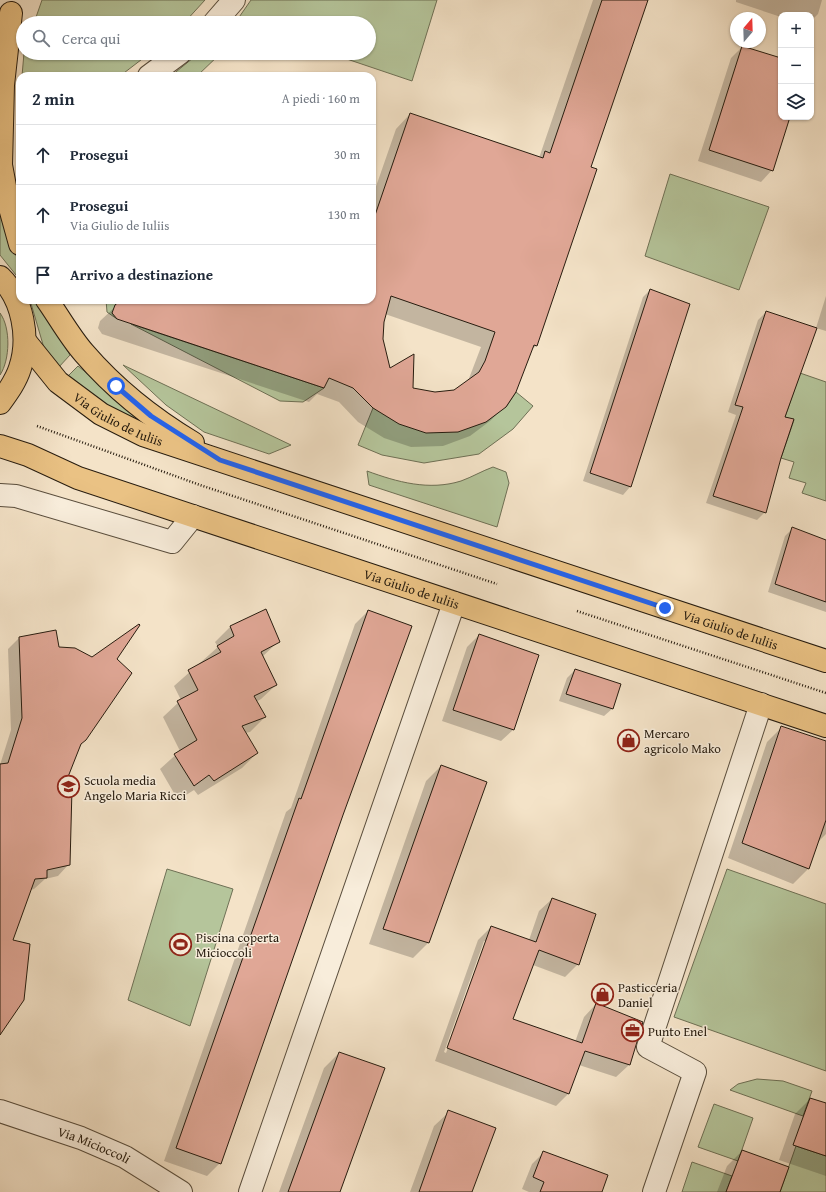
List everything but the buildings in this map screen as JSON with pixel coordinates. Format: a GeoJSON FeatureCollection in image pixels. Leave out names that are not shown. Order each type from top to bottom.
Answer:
{"type":"FeatureCollection","features":[{"type":"Feature","properties":{"kind":"main road"},"geometry":{"type":"LineString","coordinates":[[0,44],[13,7]]}},
{"type":"Feature","properties":{"kind":"main road"},"geometry":{"type":"LineString","coordinates":[[13,7],[3,85],[1,165],[7,197],[16,230]]}},
{"type":"Feature","properties":{"kind":"main road"},"geometry":{"type":"LineString","coordinates":[[0,277],[5,282],[16,302]]}},
{"type":"Feature","properties":{"kind":"main road"},"geometry":{"type":"LineString","coordinates":[[0,403],[13,385],[21,367],[25,341],[23,324],[17,304]]}},
{"type":"Feature","properties":{"kind":"main road"},"geometry":{"type":"LineString","coordinates":[[50,304],[83,352],[116,386],[151,416],[220,460]]}},
{"type":"Feature","properties":{"kind":"main road","name":"Via Giulio de Iuliis"},"geometry":{"type":"LineString","coordinates":[[25,341],[58,382],[101,414],[143,435],[826,661]]}},
{"type":"Feature","properties":{"kind":"main road","name":"Via Giulio de Iuliis"},"geometry":{"type":"LineString","coordinates":[[0,446],[28,455],[78,478],[826,726]]}},
{"type":"Feature","properties":{"kind":"main road"},"geometry":{"type":"LineString","coordinates":[[0,462],[78,478]]}},
{"type":"Feature","properties":{"kind":"street"},"geometry":{"type":"LineString","coordinates":[[220,16],[234,0]]}},
{"type":"Feature","properties":{"kind":"street"},"geometry":{"type":"LineString","coordinates":[[154,72],[171,60]]}},
{"type":"Feature","properties":{"kind":"street"},"geometry":{"type":"LineString","coordinates":[[0,495],[16,496],[172,542],[193,516]]}},
{"type":"Feature","properties":{"kind":"street"},"geometry":{"type":"LineString","coordinates":[[250,1192],[454,603]]}},
{"type":"Feature","properties":{"kind":"street"},"geometry":{"type":"LineString","coordinates":[[654,1192],[695,1072],[648,1047],[761,704]]}},
{"type":"Feature","properties":{"kind":"street","name":"Via Micioccoli"},"geometry":{"type":"LineString","coordinates":[[0,1111],[81,1138],[125,1157],[181,1192]]}},
{"type":"Feature","properties":{"kind":"path"},"geometry":{"type":"LineString","coordinates":[[37,426],[200,485],[497,584]]}},
{"type":"Feature","properties":{"kind":"path"},"geometry":{"type":"LineString","coordinates":[[577,611],[826,694]]}},
{"type":"Feature","properties":{"kind":"green space"},"geometry":{"type":"Polygon","coordinates":[[[42,0],[205,0],[190,16],[36,16],[42,0]]]}},
{"type":"Feature","properties":{"kind":"green space"},"geometry":{"type":"Polygon","coordinates":[[[251,0],[437,0],[412,81],[350,60],[376,60],[376,16],[240,16],[251,0]]]}},
{"type":"Feature","properties":{"kind":"green space"},"geometry":{"type":"Polygon","coordinates":[[[23,60],[141,60],[125,72],[22,72],[23,60]]]}},
{"type":"Feature","properties":{"kind":"green space"},"geometry":{"type":"Polygon","coordinates":[[[190,60],[214,60],[201,72],[176,72],[190,60]]]}},
{"type":"Feature","properties":{"kind":"green space"},"geometry":{"type":"Polygon","coordinates":[[[670,174],[769,207],[739,290],[645,256],[670,174]]]}},
{"type":"Feature","properties":{"kind":"green space"},"geometry":{"type":"Polygon","coordinates":[[[0,212],[16,255],[16,275],[0,255],[0,212]]]}},
{"type":"Feature","properties":{"kind":"green space"},"geometry":{"type":"Polygon","coordinates":[[[31,304],[39,304],[70,355],[58,368],[44,348],[31,304]]]}},
{"type":"Feature","properties":{"kind":"green space"},"geometry":{"type":"Polygon","coordinates":[[[106,304],[120,304],[112,313],[117,319],[107,312],[106,304]]]}},
{"type":"Feature","properties":{"kind":"green space"},"geometry":{"type":"Polygon","coordinates":[[[0,313],[4,319],[8,344],[6,361],[0,375],[0,313]]]}},
{"type":"Feature","properties":{"kind":"green space"},"geometry":{"type":"Polygon","coordinates":[[[131,324],[324,388],[303,402],[280,401],[131,324]]]}},
{"type":"Feature","properties":{"kind":"green space"},"geometry":{"type":"Polygon","coordinates":[[[123,365],[291,445],[269,454],[204,432],[166,405],[123,365]]]}},
{"type":"Feature","properties":{"kind":"green space"},"geometry":{"type":"Polygon","coordinates":[[[78,366],[163,435],[88,395],[67,377],[78,366]]]}},
{"type":"Feature","properties":{"kind":"green space"},"geometry":{"type":"Polygon","coordinates":[[[800,373],[826,382],[826,501],[802,493],[806,483],[789,478],[794,462],[781,458],[794,420],[785,417],[800,373]]]}},
{"type":"Feature","properties":{"kind":"green space"},"geometry":{"type":"Polygon","coordinates":[[[516,392],[533,406],[513,429],[479,454],[424,463],[382,455],[358,445],[373,408],[506,407],[516,392]]]}},
{"type":"Feature","properties":{"kind":"green space"},"geometry":{"type":"Polygon","coordinates":[[[493,467],[506,472],[509,483],[497,527],[369,485],[367,471],[401,482],[437,485],[461,481],[493,467]]]}},
{"type":"Feature","properties":{"kind":"green space","name":"Piscina coperta Micioccoli"},"geometry":{"type":"Polygon","coordinates":[[[167,869],[233,889],[190,1026],[128,1000],[167,869]]]}},
{"type":"Feature","properties":{"kind":"green space"},"geometry":{"type":"Polygon","coordinates":[[[727,869],[826,904],[826,1071],[674,1017],[727,869]]]}},
{"type":"Feature","properties":{"kind":"green space"},"geometry":{"type":"Polygon","coordinates":[[[757,1079],[783,1081],[812,1091],[803,1116],[730,1090],[738,1084],[757,1079]]]}},
{"type":"Feature","properties":{"kind":"green space"},"geometry":{"type":"Polygon","coordinates":[[[714,1104],[753,1118],[738,1161],[698,1147],[714,1104]]]}},
{"type":"Feature","properties":{"kind":"green space"},"geometry":{"type":"Polygon","coordinates":[[[796,1146],[826,1156],[826,1192],[780,1192],[796,1146]]]}},
{"type":"Feature","properties":{"kind":"green space"},"geometry":{"type":"Polygon","coordinates":[[[692,1162],[732,1176],[726,1192],[682,1192],[692,1162]]]}},
{"type":"Feature","properties":{"kind":"place","name":"Mercaro agricolo Mako"},"geometry":{"type":"Point","coordinates":[628,740]}},
{"type":"Feature","properties":{"kind":"place","name":"Scuola media Angelo Maria Ricci"},"geometry":{"type":"Point","coordinates":[68,787]}},
{"type":"Feature","properties":{"kind":"place","name":"Piscina coperta Micioccoli"},"geometry":{"type":"Point","coordinates":[180,944]}},
{"type":"Feature","properties":{"kind":"place","name":"Pasticceria Daniel"},"geometry":{"type":"Point","coordinates":[602,994]}},
{"type":"Feature","properties":{"kind":"place","name":"Punto Enel"},"geometry":{"type":"Point","coordinates":[633,1031]}},
{"type":"Feature","properties":{"kind":"route"},"geometry":{"type":"LineString","coordinates":[[116,386],[151,416],[220,460],[665,608]]}}]}
